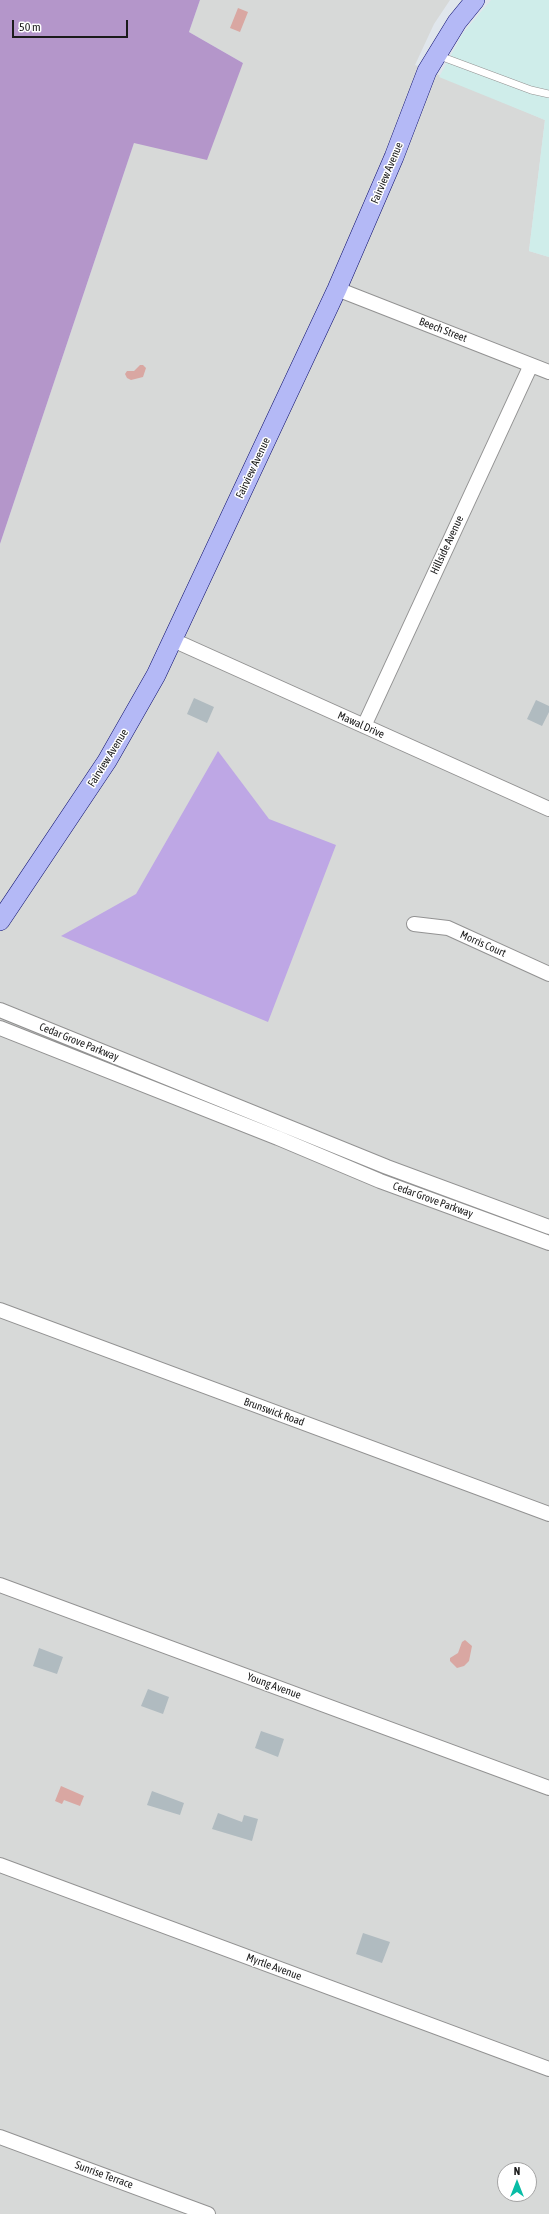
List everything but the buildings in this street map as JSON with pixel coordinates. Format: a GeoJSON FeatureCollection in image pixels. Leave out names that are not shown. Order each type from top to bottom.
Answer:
{"type":"FeatureCollection","features":[{"type":"Feature","properties":{"kind":"main road","name":"Fairview Avenue"},"geometry":{"type":"LineString","coordinates":[[0,921],[107,761],[137,710],[173,640],[337,289],[394,157],[426,71],[435,54],[457,22],[475,0]]}},
{"type":"Feature","properties":{"kind":"street","name":"Beech Street"},"geometry":{"type":"LineString","coordinates":[[337,289],[549,372]]}},
{"type":"Feature","properties":{"kind":"street","name":"Hillside Avenue"},"geometry":{"type":"LineString","coordinates":[[364,726],[531,365]]}},
{"type":"Feature","properties":{"kind":"street","name":"Mawal Drive"},"geometry":{"type":"LineString","coordinates":[[173,640],[549,809]]}},
{"type":"Feature","properties":{"kind":"street","name":"Morris Court"},"geometry":{"type":"LineString","coordinates":[[414,924],[448,928],[549,974]]}},
{"type":"Feature","properties":{"kind":"street","name":"Cedar Grove Parkway"},"geometry":{"type":"LineString","coordinates":[[0,1010],[343,1149],[549,1227]]}},
{"type":"Feature","properties":{"kind":"street","name":"Cedar Grove Parkway"},"geometry":{"type":"LineString","coordinates":[[0,1028],[337,1163],[549,1243]]}},
{"type":"Feature","properties":{"kind":"street"},"geometry":{"type":"LineString","coordinates":[[152,1088],[158,1074]]}},
{"type":"Feature","properties":{"kind":"street"},"geometry":{"type":"LineString","coordinates":[[337,1163],[343,1149]]}},
{"type":"Feature","properties":{"kind":"street"},"geometry":{"type":"LineString","coordinates":[[529,1236],[534,1222]]}},
{"type":"Feature","properties":{"kind":"street","name":"Brunswick Road"},"geometry":{"type":"LineString","coordinates":[[0,1310],[549,1514]]}},
{"type":"Feature","properties":{"kind":"street","name":"Young Avenue"},"geometry":{"type":"LineString","coordinates":[[0,1585],[549,1788]]}},
{"type":"Feature","properties":{"kind":"street","name":"Myrtle Avenue"},"geometry":{"type":"LineString","coordinates":[[0,1865],[549,2069]]}},
{"type":"Feature","properties":{"kind":"street","name":"Sunrise Terrace"},"geometry":{"type":"LineString","coordinates":[[0,2137],[208,2214]]}},
{"type":"Feature","properties":{"kind":"lane"},"geometry":{"type":"LineString","coordinates":[[435,54],[530,90],[549,94]]}},
{"type":"Feature","properties":{"kind":"shaded area"},"geometry":{"type":"Polygon","coordinates":[[[0,0],[200,0],[189,32],[243,63],[207,160],[134,143],[0,544],[0,0]]]}},
{"type":"Feature","properties":{"kind":"shaded area"},"geometry":{"type":"Polygon","coordinates":[[[200,0],[450,0],[434,24],[415,65],[545,120],[529,251],[549,257],[549,2214],[0,2214],[0,544],[134,143],[243,63],[189,32],[200,0]]]}},
{"type":"Feature","properties":{"kind":"shaded area"},"geometry":{"type":"Polygon","coordinates":[[[491,0],[549,0],[549,257],[529,251],[545,120],[439,77],[463,33],[491,0]]]}},
{"type":"Feature","properties":{"kind":"shaded area"},"geometry":{"type":"Polygon","coordinates":[[[238,8],[248,12],[240,32],[230,28],[238,8]]]}},
{"type":"Feature","properties":{"kind":"shaded area"},"geometry":{"type":"Polygon","coordinates":[[[140,365],[143,365],[146,368],[143,377],[131,380],[127,378],[125,374],[127,371],[134,371],[140,365]]]}},
{"type":"Feature","properties":{"kind":"shaded area"},"geometry":{"type":"Polygon","coordinates":[[[218,751],[269,819],[336,845],[268,1022],[61,936],[136,894],[218,751]]]}},
{"type":"Feature","properties":{"kind":"shaded area"},"geometry":{"type":"Polygon","coordinates":[[[465,1640],[472,1646],[469,1661],[464,1666],[457,1668],[450,1661],[450,1658],[458,1653],[462,1642],[465,1640]]]}},
{"type":"Feature","properties":{"kind":"shaded area"},"geometry":{"type":"Polygon","coordinates":[[[61,1786],[84,1796],[80,1806],[64,1800],[62,1804],[55,1801],[61,1786]]]}}]}
